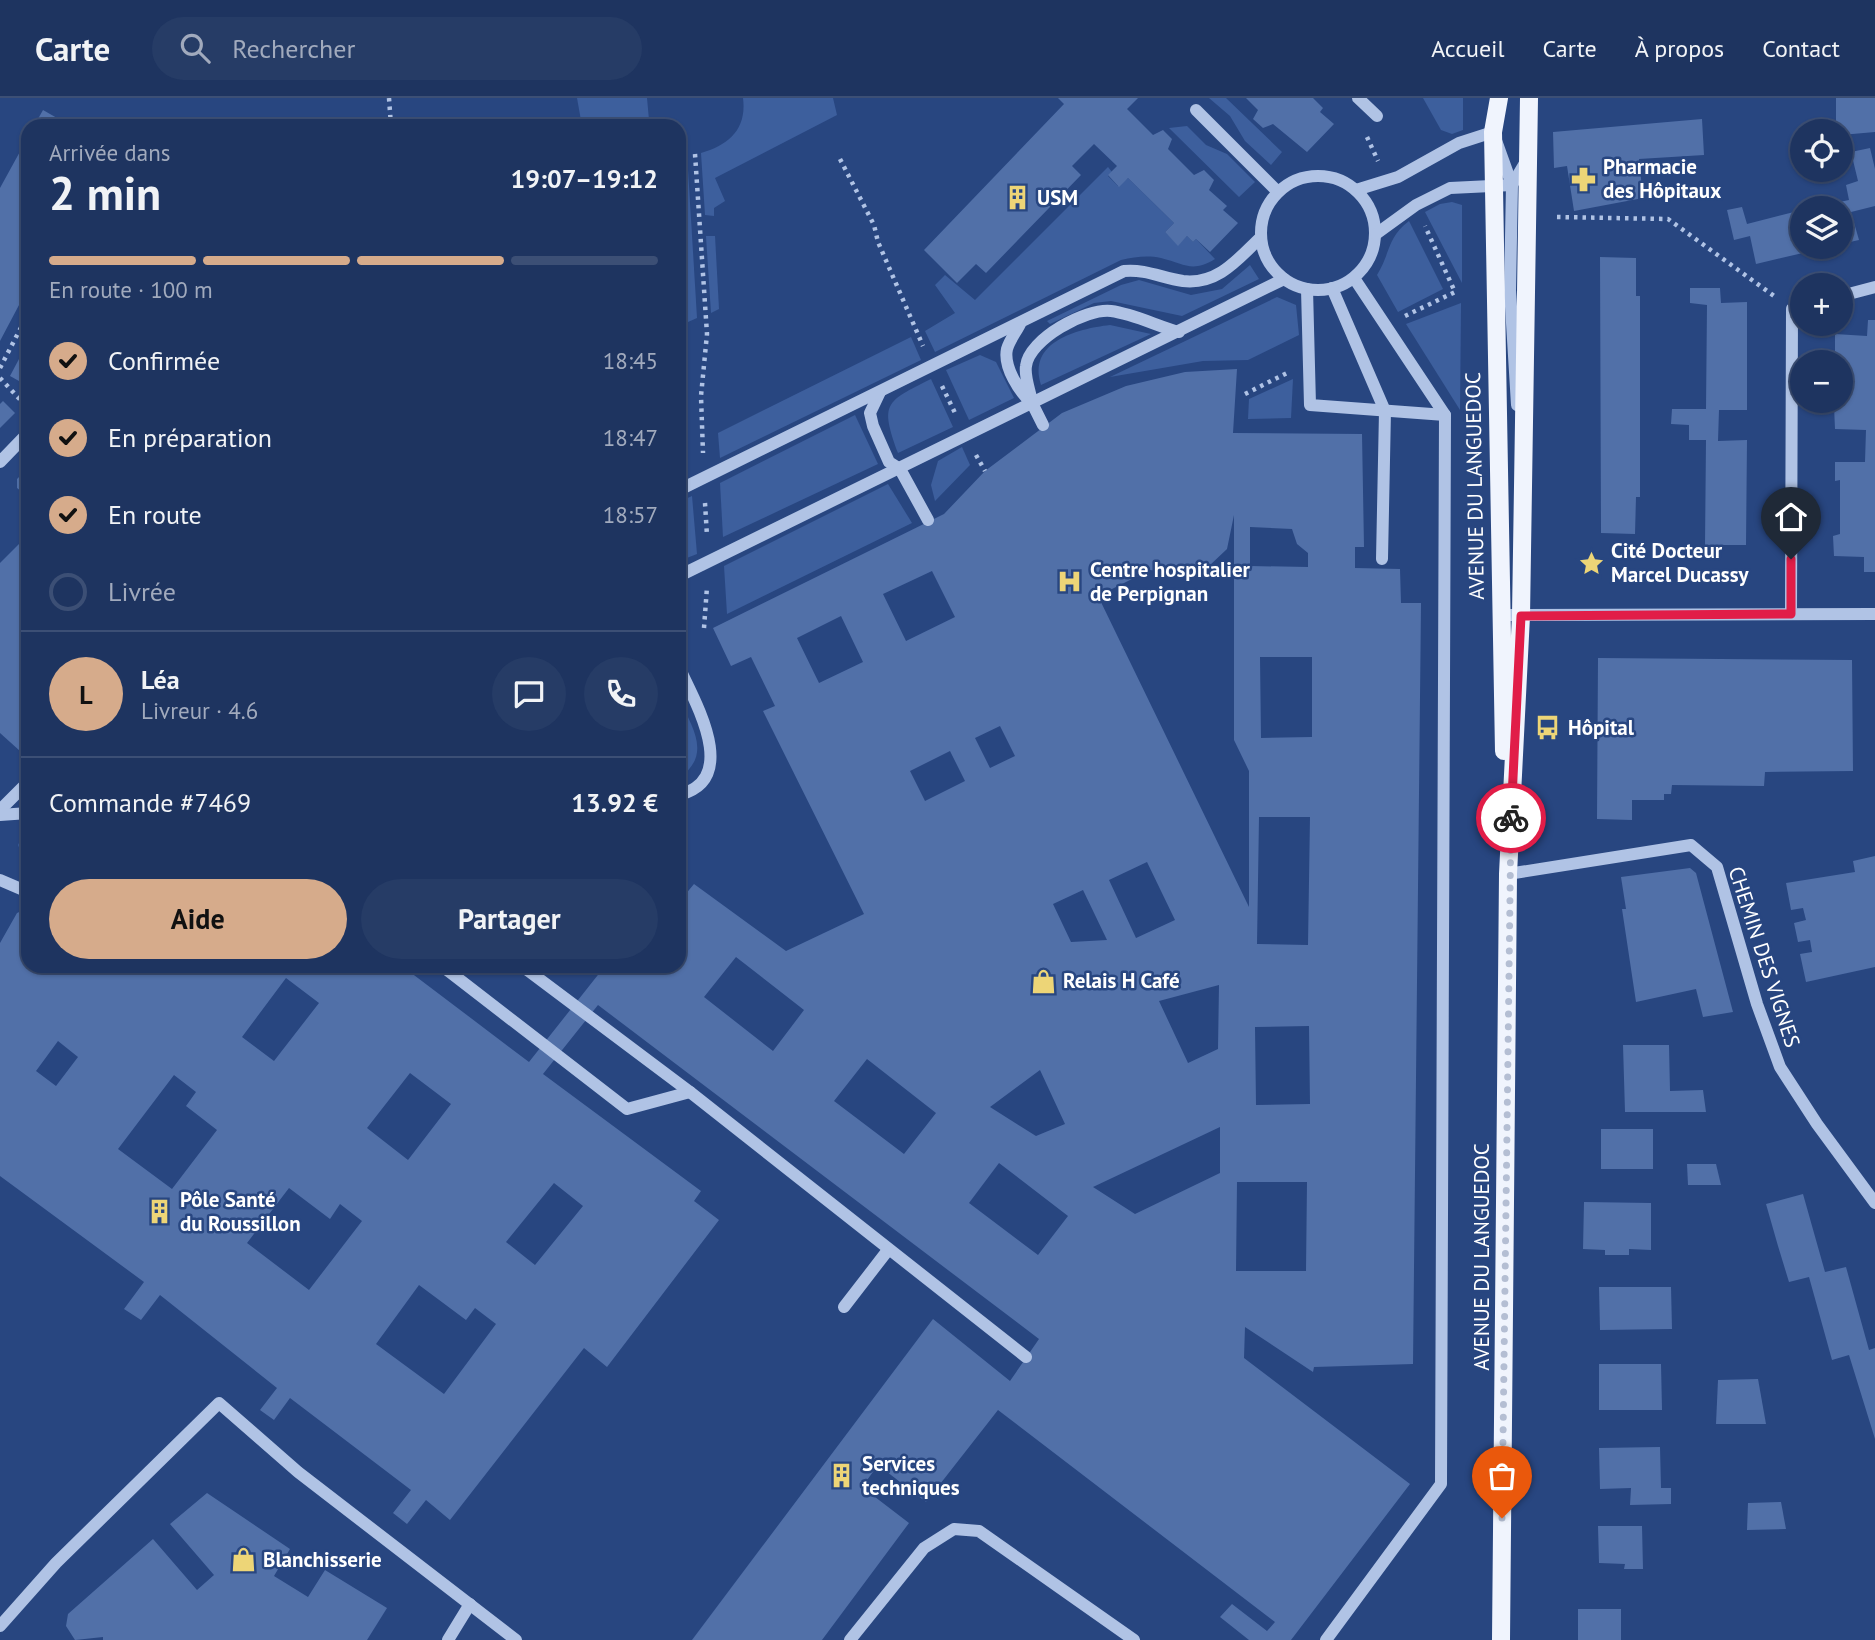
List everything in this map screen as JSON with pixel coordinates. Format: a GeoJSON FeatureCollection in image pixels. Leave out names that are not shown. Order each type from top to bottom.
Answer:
{"type":"FeatureCollection","features":[{"type":"Feature","properties":{"kind":"main road","name":"AVENUE DU LANGUEDOC"},"geometry":{"type":"LineString","coordinates":[[1499,98],[1493,132],[1503,186],[1500,615],[1508,874],[1502,1640]]}},
{"type":"Feature","properties":{"kind":"main road","name":"AVENUE DU LANGUEDOC"},"geometry":{"type":"LineString","coordinates":[[1508,874],[1521,616],[1521,478],[1528,290],[1529,98]]}},
{"type":"Feature","properties":{"kind":"street"},"geometry":{"type":"LineString","coordinates":[[1358,98],[1377,116]]}},
{"type":"Feature","properties":{"kind":"street"},"geometry":{"type":"LineString","coordinates":[[1196,110],[1278,192]]}},
{"type":"Feature","properties":{"kind":"street"},"geometry":{"type":"LineString","coordinates":[[1356,190],[1398,177],[1459,143],[1493,132]]}},
{"type":"Feature","properties":{"kind":"street"},"geometry":{"type":"LineString","coordinates":[[1521,478],[1503,186],[1528,157]]}},
{"type":"Feature","properties":{"kind":"street"},"geometry":{"type":"LineString","coordinates":[[1320,176],[1335,178],[1356,190],[1374,218],[1376,234],[1369,258],[1354,278],[1332,288],[1307,289],[1284,279],[1265,253],[1261,237],[1262,220],[1278,192],[1290,183],[1320,176]]}},
{"type":"Feature","properties":{"kind":"street"},"geometry":{"type":"LineString","coordinates":[[1376,234],[1416,205],[1450,188],[1503,186]]}},
{"type":"Feature","properties":{"kind":"street"},"geometry":{"type":"LineString","coordinates":[[686,487],[1124,271],[1141,270],[1183,281],[1205,280],[1222,274],[1261,237]]}},
{"type":"Feature","properties":{"kind":"street"},"geometry":{"type":"LineString","coordinates":[[1326,1640],[1441,1484],[1445,415],[1354,278]]}},
{"type":"Feature","properties":{"kind":"street"},"geometry":{"type":"LineString","coordinates":[[686,572],[1284,279]]}},
{"type":"Feature","properties":{"kind":"street"},"geometry":{"type":"LineString","coordinates":[[1332,288],[1385,411],[1382,559]]}},
{"type":"Feature","properties":{"kind":"street"},"geometry":{"type":"LineString","coordinates":[[1853,293],[1875,288]]}},
{"type":"Feature","properties":{"kind":"street"},"geometry":{"type":"LineString","coordinates":[[1307,289],[1310,405],[1445,415]]}},
{"type":"Feature","properties":{"kind":"street"},"geometry":{"type":"LineString","coordinates":[[1043,425],[1032,403],[1026,366],[1036,344],[1048,334],[1095,313],[1111,311],[1179,332]]}},
{"type":"Feature","properties":{"kind":"street"},"geometry":{"type":"LineString","coordinates":[[1020,324],[1007,350],[1014,378],[1023,395],[1032,403]]}},
{"type":"Feature","properties":{"kind":"street"},"geometry":{"type":"LineString","coordinates":[[1791,614],[1796,336]]}},
{"type":"Feature","properties":{"kind":"street"},"geometry":{"type":"LineString","coordinates":[[880,392],[870,413],[873,426],[889,462],[900,469],[928,520]]}},
{"type":"Feature","properties":{"kind":"street"},"geometry":{"type":"LineString","coordinates":[[0,462],[21,440]]}},
{"type":"Feature","properties":{"kind":"street"},"geometry":{"type":"LineString","coordinates":[[1500,615],[1875,614]]}},
{"type":"Feature","properties":{"kind":"street"},"geometry":{"type":"LineString","coordinates":[[686,684],[711,743],[710,766],[701,783],[686,791]]}},
{"type":"Feature","properties":{"kind":"street"},"geometry":{"type":"LineString","coordinates":[[0,813],[21,790]]}},
{"type":"Feature","properties":{"kind":"street"},"geometry":{"type":"LineString","coordinates":[[0,813],[21,813]]}},
{"type":"Feature","properties":{"kind":"street","name":"CHEMIN DES VIGNES"},"geometry":{"type":"LineString","coordinates":[[1508,874],[1691,845],[1717,867],[1757,1004],[1780,1067],[1816,1124],[1875,1203]]}},
{"type":"Feature","properties":{"kind":"street"},"geometry":{"type":"LineString","coordinates":[[0,880],[21,889]]}},
{"type":"Feature","properties":{"kind":"street"},"geometry":{"type":"LineString","coordinates":[[451,973],[627,1109],[690,1092]]}},
{"type":"Feature","properties":{"kind":"street"},"geometry":{"type":"LineString","coordinates":[[531,973],[690,1092],[1027,1357]]}},
{"type":"Feature","properties":{"kind":"street"},"geometry":{"type":"LineString","coordinates":[[844,1307],[888,1250]]}},
{"type":"Feature","properties":{"kind":"street"},"geometry":{"type":"LineString","coordinates":[[0,1626],[56,1563],[219,1403],[298,1472],[516,1640]]}},
{"type":"Feature","properties":{"kind":"street"},"geometry":{"type":"LineString","coordinates":[[850,1640],[925,1548],[954,1529],[979,1531],[1134,1640]]}},
{"type":"Feature","properties":{"kind":"street"},"geometry":{"type":"LineString","coordinates":[[448,1640],[470,1604]]}},
{"type":"Feature","properties":{"kind":"path"},"geometry":{"type":"LineString","coordinates":[[390,98],[391,119]]}},
{"type":"Feature","properties":{"kind":"path"},"geometry":{"type":"LineString","coordinates":[[695,154],[706,334],[701,396],[708,561],[704,628]]}},
{"type":"Feature","properties":{"kind":"path"},"geometry":{"type":"LineString","coordinates":[[840,159],[874,225],[878,242],[933,367],[985,471]]}},
{"type":"Feature","properties":{"kind":"path"},"geometry":{"type":"LineString","coordinates":[[1557,217],[1668,219],[1790,303]]}},
{"type":"Feature","properties":{"kind":"path"},"geometry":{"type":"LineString","coordinates":[[0,368],[21,328]]}},
{"type":"Feature","properties":{"kind":"path"},"geometry":{"type":"LineString","coordinates":[[0,378],[21,400]]}},
{"type":"Feature","properties":{"kind":"shaded area"},"geometry":{"type":"Polygon","coordinates":[[[577,98],[647,98],[649,119],[581,119],[577,98]]]}},
{"type":"Feature","properties":{"kind":"shaded area"},"geometry":{"type":"Polygon","coordinates":[[[743,98],[833,98],[837,115],[715,178],[725,201],[714,208],[714,216],[705,215],[701,153],[720,145],[734,134],[742,119],[743,98]]]}},
{"type":"Feature","properties":{"kind":"shaded area"},"geometry":{"type":"Polygon","coordinates":[[[1209,98],[1226,98],[1282,152],[1271,165],[1245,141],[1230,116],[1209,98]]]}},
{"type":"Feature","properties":{"kind":"shaded area"},"geometry":{"type":"Polygon","coordinates":[[[1423,98],[1463,98],[1463,130],[1452,134],[1441,130],[1423,98]]]}},
{"type":"Feature","properties":{"kind":"shaded area"},"geometry":{"type":"Polygon","coordinates":[[[1187,126],[1206,145],[1227,154],[1255,182],[1239,197],[1169,128],[1187,126]]]}},
{"type":"Feature","properties":{"kind":"shaded area"},"geometry":{"type":"Polygon","coordinates":[[[686,153],[687,153],[697,318],[686,323],[686,153]]]}},
{"type":"Feature","properties":{"kind":"shaded area"},"geometry":{"type":"Polygon","coordinates":[[[1108,167],[1112,172],[1108,176],[1118,186],[1128,178],[1174,223],[1165,232],[1178,245],[1187,236],[1193,242],[1196,239],[1215,259],[1200,266],[1151,257],[1121,260],[935,352],[925,331],[955,313],[935,285],[945,275],[975,300],[1108,167]]]}},
{"type":"Feature","properties":{"kind":"shaded area"},"geometry":{"type":"Polygon","coordinates":[[[1452,202],[1462,205],[1462,283],[1425,212],[1440,204],[1452,202]]]}},
{"type":"Feature","properties":{"kind":"shaded area"},"geometry":{"type":"Polygon","coordinates":[[[1409,221],[1443,289],[1398,312],[1377,275],[1393,239],[1409,221]]]}},
{"type":"Feature","properties":{"kind":"shaded area"},"geometry":{"type":"Polygon","coordinates":[[[706,236],[715,236],[719,309],[711,313],[706,236]]]}},
{"type":"Feature","properties":{"kind":"shaded area"},"geometry":{"type":"Polygon","coordinates":[[[1250,265],[1259,279],[1182,316],[1111,301],[1094,303],[1050,324],[1047,321],[1121,285],[1139,280],[1191,295],[1222,289],[1250,265]]]}},
{"type":"Feature","properties":{"kind":"shaded area"},"geometry":{"type":"Polygon","coordinates":[[[1277,297],[1296,305],[1299,335],[1248,360],[1203,361],[1110,377],[1277,297]]]}},
{"type":"Feature","properties":{"kind":"shaded area"},"geometry":{"type":"Polygon","coordinates":[[[1461,303],[1460,410],[1406,324],[1461,303]]]}},
{"type":"Feature","properties":{"kind":"shaded area"},"geometry":{"type":"Polygon","coordinates":[[[1110,325],[1151,334],[1041,385],[1041,358],[1048,348],[1070,334],[1110,325]]]}},
{"type":"Feature","properties":{"kind":"shaded area"},"geometry":{"type":"Polygon","coordinates":[[[911,337],[921,360],[720,458],[718,433],[911,337]]]}},
{"type":"Feature","properties":{"kind":"shaded area"},"geometry":{"type":"Polygon","coordinates":[[[980,355],[996,362],[1014,398],[969,420],[946,370],[980,355]]]}},
{"type":"Feature","properties":{"kind":"shaded area"},"geometry":{"type":"Polygon","coordinates":[[[931,379],[953,427],[898,453],[889,424],[890,406],[904,393],[931,379]]]}},
{"type":"Feature","properties":{"kind":"shaded area"},"geometry":{"type":"Polygon","coordinates":[[[1293,379],[1291,418],[1248,419],[1249,399],[1293,379]]]}},
{"type":"Feature","properties":{"kind":"shaded area"},"geometry":{"type":"Polygon","coordinates":[[[855,415],[878,464],[723,537],[720,483],[855,415]]]}},
{"type":"Feature","properties":{"kind":"shaded area"},"geometry":{"type":"Polygon","coordinates":[[[962,447],[970,465],[935,501],[931,485],[938,461],[962,447]]]}},
{"type":"Feature","properties":{"kind":"shaded area"},"geometry":{"type":"Polygon","coordinates":[[[888,484],[912,523],[727,614],[724,566],[888,484]]]}},
{"type":"Feature","properties":{"kind":"shaded area"},"geometry":{"type":"Polygon","coordinates":[[[692,496],[697,554],[686,558],[686,499],[692,496]]]}},
{"type":"Feature","properties":{"kind":"shaded area"},"geometry":{"type":"Polygon","coordinates":[[[686,714],[697,741],[695,760],[686,772],[686,714]]]}},
{"type":"Feature","properties":{"kind":"building","name":"USM"},"geometry":{"type":"Polygon","coordinates":[[[1058,98],[1138,98],[1127,109],[1153,135],[1163,130],[1172,139],[1168,149],[1194,175],[1204,170],[1214,180],[1209,190],[1227,206],[1223,210],[1238,223],[1210,252],[1196,239],[1193,242],[1187,236],[1178,246],[1165,232],[1174,223],[1128,178],[1119,187],[1108,175],[1117,166],[1094,144],[1072,166],[1081,175],[986,273],[976,264],[957,283],[924,250],[1064,104],[1058,98]]]}},
{"type":"Feature","properties":{"kind":"building"},"geometry":{"type":"Polygon","coordinates":[[[1246,98],[1313,98],[1323,108],[1320,112],[1334,124],[1307,152],[1273,124],[1263,128],[1253,119],[1258,110],[1246,98]]]}},
{"type":"Feature","properties":{"kind":"building"},"geometry":{"type":"Polygon","coordinates":[[[1836,98],[1875,98],[1875,132],[1853,134],[1853,119],[1836,119],[1836,98]]]}},
{"type":"Feature","properties":{"kind":"building"},"geometry":{"type":"Polygon","coordinates":[[[43,110],[57,118],[56,119],[38,119],[43,110]]]}},
{"type":"Feature","properties":{"kind":"building"},"geometry":{"type":"Polygon","coordinates":[[[1702,119],[1704,155],[1639,159],[1643,198],[1574,211],[1567,166],[1554,168],[1553,132],[1702,119]]]}},
{"type":"Feature","properties":{"kind":"building"},"geometry":{"type":"Polygon","coordinates":[[[1870,148],[1875,169],[1875,206],[1853,212],[1853,196],[1848,196],[1846,185],[1858,181],[1853,152],[1870,148]]]}},
{"type":"Feature","properties":{"kind":"building"},"geometry":{"type":"Polygon","coordinates":[[[21,150],[21,301],[0,341],[0,188],[21,150]]]}},
{"type":"Feature","properties":{"kind":"building"},"geometry":{"type":"Polygon","coordinates":[[[1742,207],[1747,224],[1790,213],[1790,256],[1756,264],[1750,236],[1734,240],[1727,210],[1742,207]]]}},
{"type":"Feature","properties":{"kind":"building"},"geometry":{"type":"Polygon","coordinates":[[[1853,219],[1859,240],[1853,241],[1853,219]]]}},
{"type":"Feature","properties":{"kind":"building"},"geometry":{"type":"Polygon","coordinates":[[[1600,257],[1636,258],[1636,296],[1640,296],[1640,497],[1636,497],[1635,534],[1601,533],[1600,257]]]}},
{"type":"Feature","properties":{"kind":"building"},"geometry":{"type":"Polygon","coordinates":[[[1690,288],[1720,288],[1721,303],[1747,302],[1747,410],[1719,410],[1718,441],[1747,440],[1746,545],[1705,545],[1706,440],[1689,440],[1689,425],[1671,424],[1672,409],[1706,409],[1707,305],[1690,303],[1690,288]]]}},
{"type":"Feature","properties":{"kind":"building"},"geometry":{"type":"Polygon","coordinates":[[[1868,320],[1875,320],[1875,572],[1864,572],[1864,557],[1834,556],[1833,536],[1840,534],[1840,480],[1835,481],[1835,462],[1865,462],[1866,430],[1835,429],[1834,413],[1853,413],[1853,350],[1835,350],[1835,336],[1867,336],[1868,320]]]}},
{"type":"Feature","properties":{"kind":"building"},"geometry":{"type":"Polygon","coordinates":[[[21,355],[21,382],[10,376],[21,355]]]}},
{"type":"Feature","properties":{"kind":"building"},"geometry":{"type":"Polygon","coordinates":[[[1237,369],[1233,433],[1362,434],[1364,547],[1355,547],[1355,568],[1400,569],[1401,603],[1421,603],[1413,1364],[1314,1367],[1313,1372],[1245,1327],[1244,1358],[1410,1484],[1291,1640],[1249,1640],[1220,1617],[1232,1604],[1267,1631],[1275,1622],[998,1410],[926,1502],[878,1465],[862,1487],[909,1523],[822,1640],[692,1640],[933,1319],[1010,1381],[1039,1339],[598,1005],[543,1074],[701,1191],[694,1201],[719,1220],[607,1367],[584,1348],[450,1520],[426,1500],[407,1524],[393,1513],[411,1490],[290,1398],[274,1420],[260,1410],[277,1388],[160,1295],[141,1320],[124,1309],[144,1282],[0,1176],[0,943],[17,913],[21,911],[21,973],[411,973],[529,1062],[599,973],[686,973],[686,894],[694,884],[786,951],[864,914],[763,711],[775,706],[751,657],[731,666],[713,628],[944,514],[985,471],[1062,413],[1126,386],[1185,372],[1237,369]],[[1234,515],[1227,549],[1209,566],[1185,575],[1150,570],[1098,596],[1249,907],[1249,771],[1234,740],[1234,515]],[[1250,527],[1250,566],[1308,567],[1308,553],[1297,544],[1292,529],[1250,527]],[[932,571],[883,594],[906,641],[955,617],[932,571]],[[841,616],[797,638],[819,683],[863,662],[841,616]],[[1260,657],[1261,738],[1312,737],[1312,657],[1260,657]],[[1000,726],[975,738],[990,768],[1015,756],[1000,726]],[[950,751],[910,771],[925,801],[965,781],[950,751]],[[1259,817],[1257,944],[1308,945],[1310,817],[1259,817]],[[1147,862],[1109,880],[1136,938],[1175,920],[1147,862]],[[1083,890],[1053,904],[1071,942],[1107,940],[1083,890]],[[736,957],[704,997],[773,1051],[804,1010],[736,957]],[[286,978],[242,1037],[274,1061],[319,1003],[286,978]],[[1219,985],[1159,1001],[1188,1063],[1218,1049],[1219,985]],[[1309,1026],[1255,1027],[1256,1105],[1310,1104],[1309,1026]],[[58,1041],[36,1071],[56,1086],[78,1057],[58,1041]],[[867,1059],[834,1101],[904,1154],[936,1113],[867,1059]],[[1040,1070],[990,1107],[1036,1136],[1065,1124],[1040,1070]],[[410,1073],[367,1128],[408,1160],[451,1104],[410,1073]],[[174,1075],[118,1149],[172,1189],[217,1130],[186,1106],[196,1092],[174,1075]],[[1220,1127],[1093,1187],[1135,1214],[1220,1173],[1220,1127]],[[999,1163],[969,1203],[1038,1255],[1068,1216],[999,1163]],[[1237,1182],[1236,1271],[1306,1271],[1307,1182],[1237,1182]],[[554,1183],[506,1242],[535,1265],[583,1206],[554,1183]],[[289,1188],[247,1243],[309,1290],[362,1221],[340,1204],[330,1219],[289,1188]],[[419,1285],[376,1344],[444,1394],[496,1324],[475,1308],[466,1320],[419,1285]]]}},
{"type":"Feature","properties":{"kind":"building"},"geometry":{"type":"Polygon","coordinates":[[[3,401],[15,413],[0,428],[0,404],[3,401]]]}},
{"type":"Feature","properties":{"kind":"building"},"geometry":{"type":"Polygon","coordinates":[[[21,475],[21,491],[17,488],[17,479],[21,475]]]}},
{"type":"Feature","properties":{"kind":"building"},"geometry":{"type":"Polygon","coordinates":[[[19,544],[21,546],[20,751],[0,733],[0,563],[19,544]]]}},
{"type":"Feature","properties":{"kind":"building"},"geometry":{"type":"Polygon","coordinates":[[[1598,658],[1852,660],[1853,771],[1765,772],[1764,786],[1672,785],[1671,794],[1664,794],[1664,800],[1632,800],[1632,820],[1597,819],[1598,658]]]}},
{"type":"Feature","properties":{"kind":"building"},"geometry":{"type":"Polygon","coordinates":[[[1875,856],[1875,967],[1806,982],[1800,954],[1812,952],[1810,940],[1798,942],[1794,923],[1806,920],[1803,908],[1791,910],[1786,883],[1855,872],[1853,861],[1875,856]]]}},
{"type":"Feature","properties":{"kind":"building"},"geometry":{"type":"Polygon","coordinates":[[[1690,868],[1696,873],[1733,1012],[1703,1017],[1696,989],[1636,1002],[1622,909],[1626,909],[1621,877],[1690,868]]]}},
{"type":"Feature","properties":{"kind":"building"},"geometry":{"type":"Polygon","coordinates":[[[1623,1045],[1669,1045],[1670,1091],[1703,1090],[1706,1112],[1625,1112],[1623,1045]]]}},
{"type":"Feature","properties":{"kind":"building"},"geometry":{"type":"Polygon","coordinates":[[[1601,1129],[1653,1129],[1653,1169],[1601,1169],[1601,1129]]]}},
{"type":"Feature","properties":{"kind":"building"},"geometry":{"type":"Polygon","coordinates":[[[1687,1164],[1716,1164],[1721,1185],[1688,1185],[1687,1164]]]}},
{"type":"Feature","properties":{"kind":"building"},"geometry":{"type":"Polygon","coordinates":[[[1803,1194],[1825,1272],[1846,1267],[1869,1350],[1875,1348],[1875,1439],[1849,1355],[1832,1360],[1809,1277],[1789,1282],[1778,1246],[1766,1204],[1803,1194]]]}},
{"type":"Feature","properties":{"kind":"building"},"geometry":{"type":"Polygon","coordinates":[[[1584,1202],[1651,1203],[1651,1250],[1629,1249],[1629,1255],[1605,1255],[1605,1250],[1583,1249],[1584,1202]]]}},
{"type":"Feature","properties":{"kind":"building"},"geometry":{"type":"Polygon","coordinates":[[[1599,1287],[1671,1287],[1672,1329],[1600,1330],[1599,1287]]]}},
{"type":"Feature","properties":{"kind":"building"},"geometry":{"type":"Polygon","coordinates":[[[1599,1364],[1661,1364],[1662,1410],[1599,1410],[1599,1364]]]}},
{"type":"Feature","properties":{"kind":"building"},"geometry":{"type":"Polygon","coordinates":[[[1758,1379],[1766,1424],[1716,1424],[1718,1380],[1758,1379]]]}},
{"type":"Feature","properties":{"kind":"building"},"geometry":{"type":"Polygon","coordinates":[[[1660,1447],[1661,1488],[1671,1488],[1671,1504],[1630,1505],[1631,1488],[1600,1489],[1599,1448],[1660,1447]]]}},
{"type":"Feature","properties":{"kind":"building","name":"Blanchisserie"},"geometry":{"type":"Polygon","coordinates":[[[207,1493],[290,1549],[274,1576],[308,1597],[325,1570],[387,1608],[367,1640],[103,1640],[103,1637],[75,1640],[66,1626],[68,1614],[153,1539],[197,1590],[214,1575],[170,1524],[207,1493]]]}},
{"type":"Feature","properties":{"kind":"building"},"geometry":{"type":"Polygon","coordinates":[[[1781,1502],[1786,1529],[1747,1530],[1748,1503],[1781,1502]]]}},
{"type":"Feature","properties":{"kind":"building"},"geometry":{"type":"Polygon","coordinates":[[[1598,1526],[1642,1526],[1643,1569],[1624,1569],[1625,1564],[1599,1563],[1598,1526]]]}},
{"type":"Feature","properties":{"kind":"building"},"geometry":{"type":"Polygon","coordinates":[[[1578,1609],[1621,1609],[1621,1640],[1578,1640],[1578,1609]]]}},
{"type":"Feature","properties":{"kind":"way so far"},"geometry":{"type":"LineString","coordinates":[[1502,1518],[1511,818]]}},
{"type":"Feature","properties":{"kind":"place","name":"Pharmacie des Hôpitaux"},"geometry":{"type":"Point","coordinates":[1583,179]}},
{"type":"Feature","properties":{"kind":"place","name":"USM"},"geometry":{"type":"Point","coordinates":[1017,198]}},
{"type":"Feature","properties":{"kind":"place","name":"Cité Docteur Marcel Ducassy"},"geometry":{"type":"Point","coordinates":[1591,563]}},
{"type":"Feature","properties":{"kind":"place","name":"Centre hospitalier de Perpignan"},"geometry":{"type":"Point","coordinates":[1070,582]}},
{"type":"Feature","properties":{"kind":"place","name":"Hôpital"},"geometry":{"type":"Point","coordinates":[1548,728]}},
{"type":"Feature","properties":{"kind":"place","name":"Relais H Café"},"geometry":{"type":"Point","coordinates":[1043,981]}},
{"type":"Feature","properties":{"kind":"place","name":"Pôle Santé du Roussillon"},"geometry":{"type":"Point","coordinates":[160,1212]}},
{"type":"Feature","properties":{"kind":"place","name":"Services techniques"},"geometry":{"type":"Point","coordinates":[842,1476]}},
{"type":"Feature","properties":{"kind":"place","name":"Blanchisserie"},"geometry":{"type":"Point","coordinates":[243,1560]}},
{"type":"Feature","properties":{"kind":"route"},"geometry":{"type":"LineString","coordinates":[[1511,818],[1521,616],[1791,614],[1791,559]]}}]}
